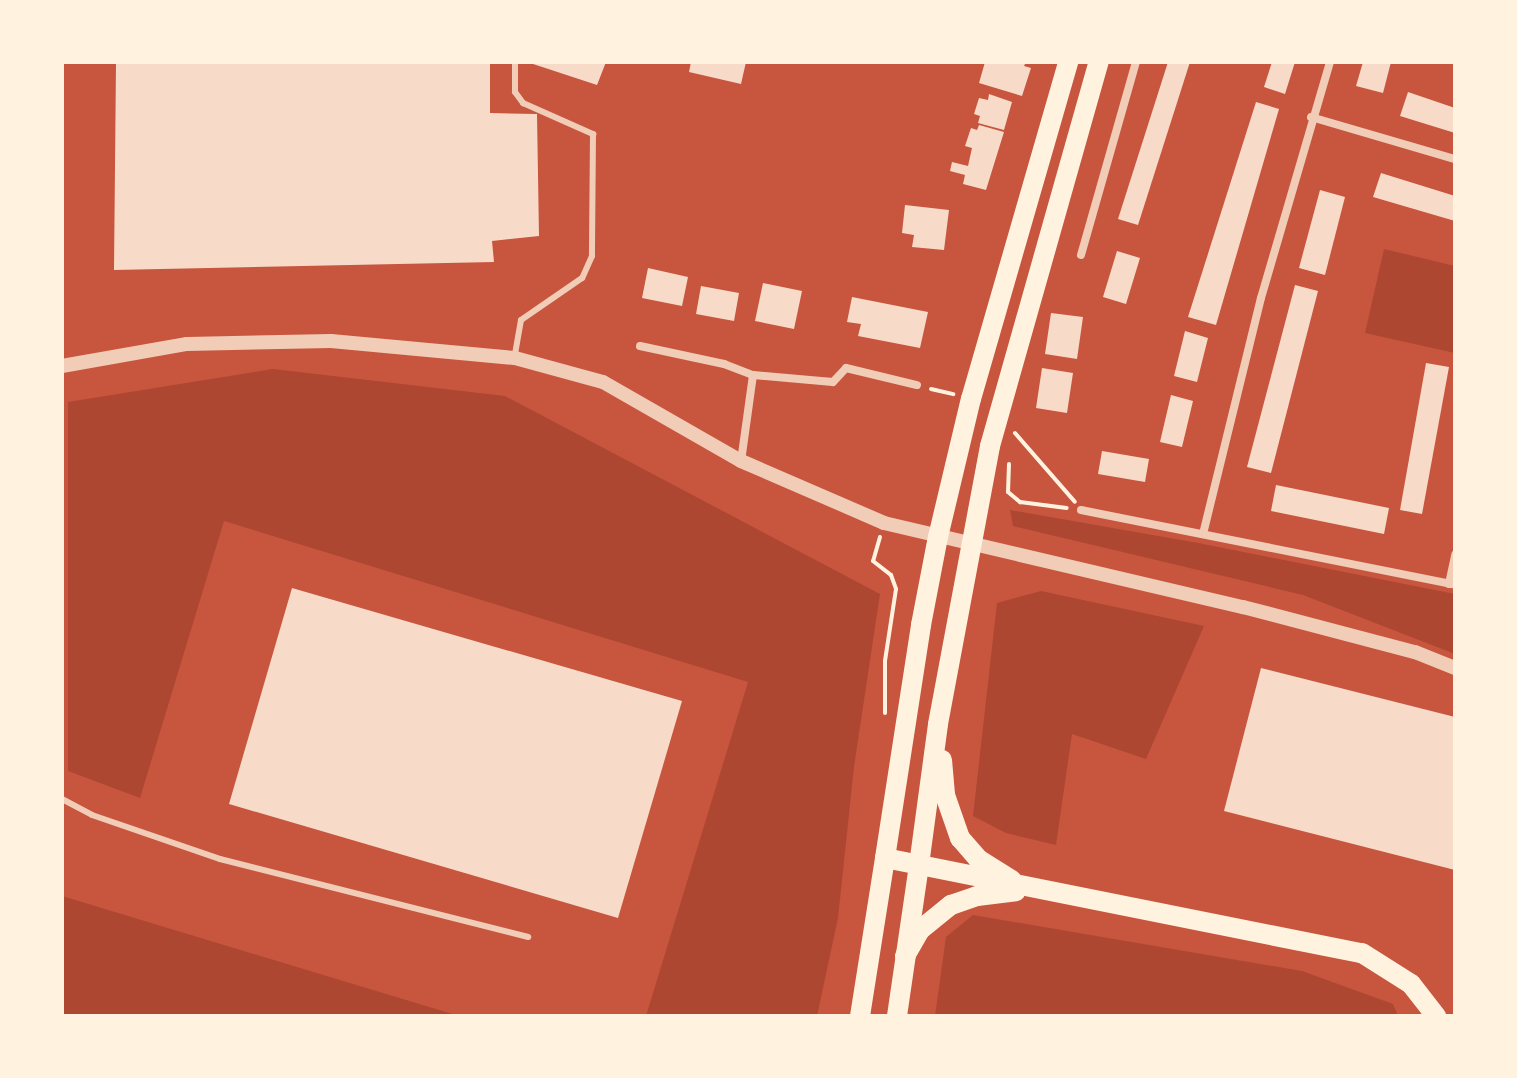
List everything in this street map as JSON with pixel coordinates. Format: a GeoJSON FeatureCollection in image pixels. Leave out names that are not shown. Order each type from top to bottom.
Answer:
{"type":"FeatureCollection","features":[{"type":"Feature","properties":{"kind":"main road"},"geometry":{"type":"LineString","coordinates":[[860,1016],[938,537],[971,399],[1068,62]]}},
{"type":"Feature","properties":{"kind":"main road"},"geometry":{"type":"LineString","coordinates":[[897,1016],[938,724],[970,543],[1002,398],[1099,62]]}},
{"type":"Feature","properties":{"kind":"main road"},"geometry":{"type":"LineString","coordinates":[[938,724],[945,795],[960,838],[990,869],[1035,889]]}},
{"type":"Feature","properties":{"kind":"main road"},"geometry":{"type":"LineString","coordinates":[[885,858],[1362,953],[1411,984],[1436,1016]]}},
{"type":"Feature","properties":{"kind":"main road"},"geometry":{"type":"LineString","coordinates":[[905,956],[920,930],[951,905],[977,896],[1035,889]]}},
{"type":"Feature","properties":{"kind":"street"},"geometry":{"type":"LineString","coordinates":[[1081,255],[1136,62]]}},
{"type":"Feature","properties":{"kind":"street"},"geometry":{"type":"LineString","coordinates":[[1203,534],[1257,312],[1311,117],[1330,62]]}},
{"type":"Feature","properties":{"kind":"street"},"geometry":{"type":"LineString","coordinates":[[1311,117],[1455,159]]}},
{"type":"Feature","properties":{"kind":"street"},"geometry":{"type":"LineString","coordinates":[[62,366],[187,344],[331,341],[515,358],[603,382],[741,461],[884,523],[1243,607],[1415,652],[1455,668]]}},
{"type":"Feature","properties":{"kind":"street"},"geometry":{"type":"LineString","coordinates":[[640,346],[724,364],[753,375],[833,382],[846,368],[917,385]]}},
{"type":"Feature","properties":{"kind":"street"},"geometry":{"type":"LineString","coordinates":[[741,461],[753,375]]}},
{"type":"Feature","properties":{"kind":"street"},"geometry":{"type":"LineString","coordinates":[[1081,510],[1452,585],[1455,555]]}},
{"type":"Feature","properties":{"kind":"lane"},"geometry":{"type":"LineString","coordinates":[[515,62],[515,92],[523,103],[593,134],[592,256],[582,278],[521,320],[515,358]]}},
{"type":"Feature","properties":{"kind":"lane"},"geometry":{"type":"LineString","coordinates":[[62,799],[92,815],[220,859],[528,937]]}},
{"type":"Feature","properties":{"kind":"path"},"geometry":{"type":"LineString","coordinates":[[917,385],[971,399]]}},
{"type":"Feature","properties":{"kind":"path"},"geometry":{"type":"LineString","coordinates":[[1012,444],[1013,431],[1081,510]]}},
{"type":"Feature","properties":{"kind":"path"},"geometry":{"type":"LineString","coordinates":[[1010,457],[1008,492],[1020,502],[1081,510]]}},
{"type":"Feature","properties":{"kind":"path"},"geometry":{"type":"LineString","coordinates":[[884,523],[873,561],[891,575],[896,589],[885,661],[885,721]]}},
{"type":"Feature","properties":{"kind":"shaded area"},"geometry":{"type":"Polygon","coordinates":[[[1384,249],[1455,266],[1455,353],[1365,333],[1384,249]]]}},
{"type":"Feature","properties":{"kind":"shaded area"},"geometry":{"type":"Polygon","coordinates":[[[273,369],[505,396],[880,594],[854,767],[838,918],[817,1016],[646,1016],[748,682],[224,521],[140,798],[68,771],[68,402],[273,369]]]}},
{"type":"Feature","properties":{"kind":"shaded area"},"geometry":{"type":"Polygon","coordinates":[[[1010,510],[1198,543],[1455,594],[1455,654],[1303,595],[1013,526],[1010,510]]]}},
{"type":"Feature","properties":{"kind":"shaded area"},"geometry":{"type":"Polygon","coordinates":[[[1041,591],[1204,626],[1146,759],[1072,734],[1056,845],[1006,833],[973,816],[997,603],[1041,591]]]}},
{"type":"Feature","properties":{"kind":"shaded area"},"geometry":{"type":"Polygon","coordinates":[[[62,896],[459,1016],[62,1016],[62,896]]]}},
{"type":"Feature","properties":{"kind":"shaded area"},"geometry":{"type":"Polygon","coordinates":[[[973,915],[1302,971],[1393,1004],[1398,1016],[935,1016],[946,937],[973,915]]]}},
{"type":"Feature","properties":{"kind":"building"},"geometry":{"type":"Polygon","coordinates":[[[116,62],[490,62],[490,113],[537,114],[539,236],[492,241],[494,262],[114,270],[116,62]]]}},
{"type":"Feature","properties":{"kind":"building"},"geometry":{"type":"Polygon","coordinates":[[[527,62],[606,62],[597,85],[527,62]]]}},
{"type":"Feature","properties":{"kind":"building"},"geometry":{"type":"Polygon","coordinates":[[[691,62],[746,62],[741,84],[689,72],[691,62]]]}},
{"type":"Feature","properties":{"kind":"building"},"geometry":{"type":"Polygon","coordinates":[[[985,62],[1026,62],[1024,66],[1031,68],[1022,96],[979,83],[985,62]]]}},
{"type":"Feature","properties":{"kind":"building"},"geometry":{"type":"Polygon","coordinates":[[[1168,62],[1190,62],[1138,225],[1118,219],[1168,62]]]}},
{"type":"Feature","properties":{"kind":"building"},"geometry":{"type":"Polygon","coordinates":[[[1272,62],[1295,62],[1285,94],[1264,87],[1272,62]]]}},
{"type":"Feature","properties":{"kind":"building"},"geometry":{"type":"Polygon","coordinates":[[[1363,62],[1391,62],[1383,93],[1356,86],[1363,62]]]}},
{"type":"Feature","properties":{"kind":"building"},"geometry":{"type":"Polygon","coordinates":[[[1408,92],[1455,108],[1455,133],[1400,116],[1408,92]]]}},
{"type":"Feature","properties":{"kind":"building"},"geometry":{"type":"Polygon","coordinates":[[[989,94],[1012,102],[1004,130],[978,123],[980,116],[974,114],[979,98],[988,100],[989,94]]]}},
{"type":"Feature","properties":{"kind":"building"},"geometry":{"type":"Polygon","coordinates":[[[1256,102],[1279,109],[1216,325],[1188,317],[1256,102]]]}},
{"type":"Feature","properties":{"kind":"building"},"geometry":{"type":"Polygon","coordinates":[[[979,125],[1004,132],[986,190],[963,184],[965,175],[950,171],[952,162],[968,166],[972,148],[965,146],[971,128],[977,130],[979,125]]]}},
{"type":"Feature","properties":{"kind":"building"},"geometry":{"type":"Polygon","coordinates":[[[1381,173],[1455,196],[1455,221],[1373,197],[1381,173]]]}},
{"type":"Feature","properties":{"kind":"building"},"geometry":{"type":"Polygon","coordinates":[[[1320,190],[1345,197],[1325,275],[1299,268],[1320,190]]]}},
{"type":"Feature","properties":{"kind":"building"},"geometry":{"type":"Polygon","coordinates":[[[905,205],[949,210],[944,250],[912,247],[914,235],[902,233],[905,205]]]}},
{"type":"Feature","properties":{"kind":"building"},"geometry":{"type":"Polygon","coordinates":[[[1117,251],[1140,258],[1126,304],[1103,297],[1117,251]]]}},
{"type":"Feature","properties":{"kind":"building"},"geometry":{"type":"Polygon","coordinates":[[[648,268],[688,277],[682,306],[642,298],[648,268]]]}},
{"type":"Feature","properties":{"kind":"building"},"geometry":{"type":"Polygon","coordinates":[[[763,283],[802,291],[794,329],[755,321],[763,283]]]}},
{"type":"Feature","properties":{"kind":"building"},"geometry":{"type":"Polygon","coordinates":[[[1295,285],[1318,291],[1271,473],[1247,467],[1295,285]]]}},
{"type":"Feature","properties":{"kind":"building"},"geometry":{"type":"Polygon","coordinates":[[[701,286],[739,293],[734,321],[696,314],[701,286]]]}},
{"type":"Feature","properties":{"kind":"building"},"geometry":{"type":"Polygon","coordinates":[[[852,297],[928,312],[920,348],[858,336],[861,324],[847,322],[852,297]]]}},
{"type":"Feature","properties":{"kind":"building"},"geometry":{"type":"Polygon","coordinates":[[[1051,313],[1083,317],[1077,359],[1045,354],[1051,313]]]}},
{"type":"Feature","properties":{"kind":"building"},"geometry":{"type":"Polygon","coordinates":[[[1185,331],[1208,338],[1197,382],[1174,376],[1185,331]]]}},
{"type":"Feature","properties":{"kind":"building"},"geometry":{"type":"Polygon","coordinates":[[[1426,363],[1449,367],[1422,514],[1400,510],[1426,363]]]}},
{"type":"Feature","properties":{"kind":"building"},"geometry":{"type":"Polygon","coordinates":[[[1042,368],[1073,373],[1067,413],[1036,408],[1042,368]]]}},
{"type":"Feature","properties":{"kind":"building"},"geometry":{"type":"Polygon","coordinates":[[[1171,395],[1193,401],[1182,447],[1160,442],[1171,395]]]}},
{"type":"Feature","properties":{"kind":"building"},"geometry":{"type":"Polygon","coordinates":[[[1102,451],[1149,459],[1145,482],[1098,474],[1102,451]]]}},
{"type":"Feature","properties":{"kind":"building"},"geometry":{"type":"Polygon","coordinates":[[[1276,485],[1389,508],[1384,534],[1271,511],[1276,485]]]}},
{"type":"Feature","properties":{"kind":"building"},"geometry":{"type":"Polygon","coordinates":[[[292,588],[682,701],[618,918],[229,804],[292,588]]]}},
{"type":"Feature","properties":{"kind":"building"},"geometry":{"type":"Polygon","coordinates":[[[1261,668],[1455,717],[1455,870],[1224,811],[1261,668]]]}}]}
